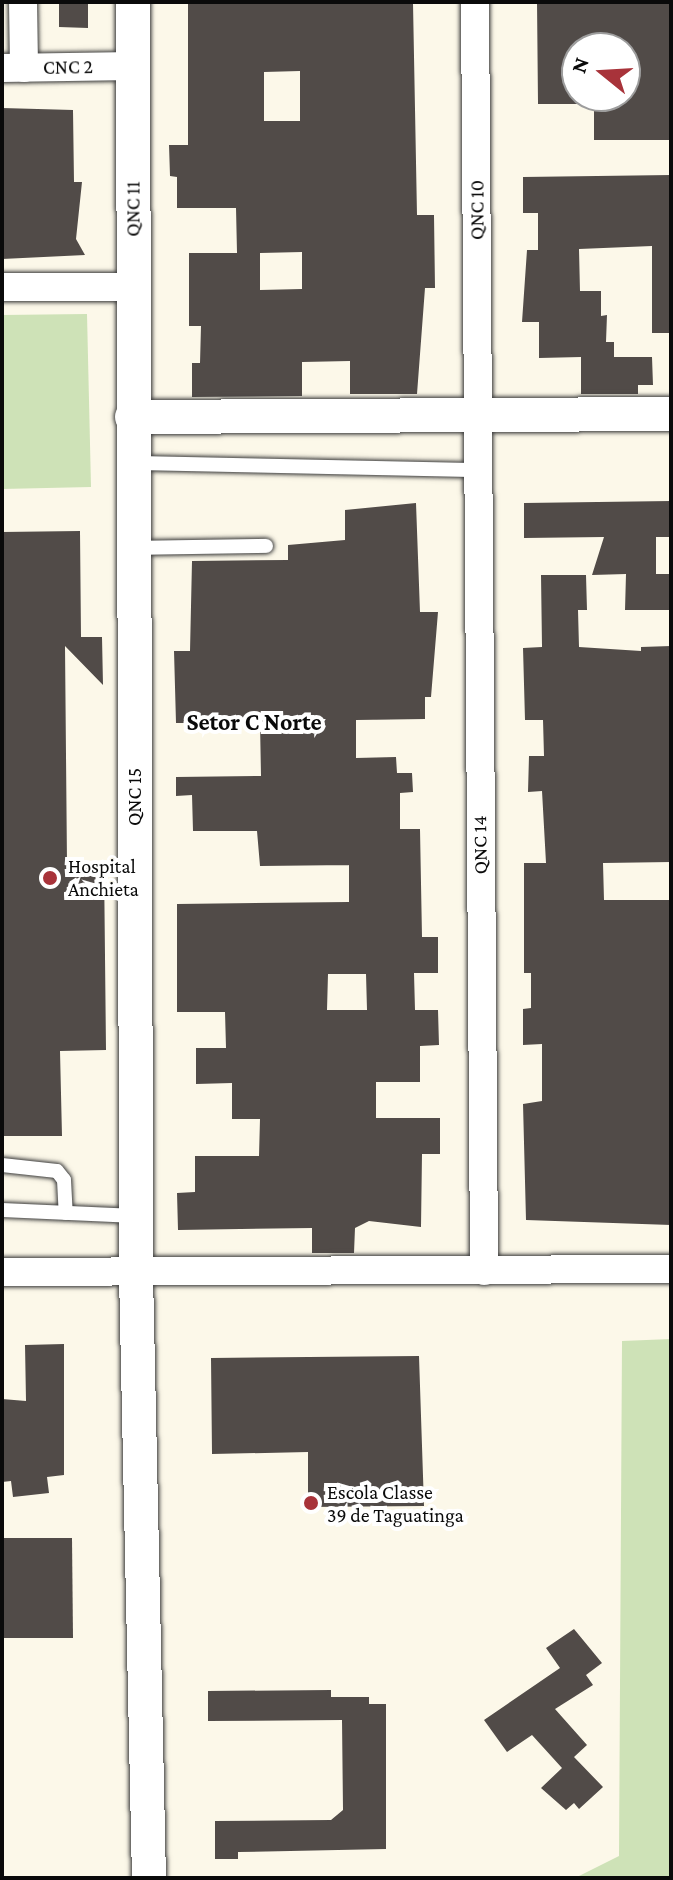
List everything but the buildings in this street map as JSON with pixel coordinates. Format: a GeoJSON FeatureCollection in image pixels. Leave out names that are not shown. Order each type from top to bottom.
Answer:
{"type":"FeatureCollection","features":[{"type":"Feature","properties":{"kind":"street"},"geometry":{"type":"LineString","coordinates":[[13,68],[23,2]]}},
{"type":"Feature","properties":{"kind":"street","name":"QNC 11"},"geometry":{"type":"LineString","coordinates":[[132,417],[133,2]]}},
{"type":"Feature","properties":{"kind":"street","name":"QNC 10"},"geometry":{"type":"LineString","coordinates":[[475,2],[478,418]]}},
{"type":"Feature","properties":{"kind":"street","name":"CNC 2"},"geometry":{"type":"LineString","coordinates":[[13,68],[134,66]]}},
{"type":"Feature","properties":{"kind":"street"},"geometry":{"type":"LineString","coordinates":[[2,287],[133,287]]}},
{"type":"Feature","properties":{"kind":"street"},"geometry":{"type":"LineString","coordinates":[[132,417],[478,418],[671,414]]}},
{"type":"Feature","properties":{"kind":"street","name":"QNC 15"},"geometry":{"type":"LineString","coordinates":[[132,417],[136,1274],[149,1878]]}},
{"type":"Feature","properties":{"kind":"street","name":"QNC 14"},"geometry":{"type":"LineString","coordinates":[[478,418],[484,1271]]}},
{"type":"Feature","properties":{"kind":"street"},"geometry":{"type":"LineString","coordinates":[[2,1272],[136,1274],[671,1269]]}},
{"type":"Feature","properties":{"kind":"lane"},"geometry":{"type":"LineString","coordinates":[[132,463],[476,470]]}},
{"type":"Feature","properties":{"kind":"lane"},"geometry":{"type":"LineString","coordinates":[[133,548],[266,546]]}},
{"type":"Feature","properties":{"kind":"lane"},"geometry":{"type":"LineString","coordinates":[[2,1165],[57,1171],[64,1180],[66,1213]]}},
{"type":"Feature","properties":{"kind":"lane"},"geometry":{"type":"LineString","coordinates":[[2,1210],[136,1216]]}},
{"type":"Feature","properties":{"kind":"green space"},"geometry":{"type":"Polygon","coordinates":[[[87,314],[91,487],[2,489],[2,315],[87,314]]]}},
{"type":"Feature","properties":{"kind":"green space"},"geometry":{"type":"Polygon","coordinates":[[[671,1339],[671,1878],[575,1878],[619,1856],[622,1341],[671,1339]]]}},
{"type":"Feature","properties":{"kind":"place","name":"Hospital Anchieta"},"geometry":{"type":"Point","coordinates":[50,878]}},
{"type":"Feature","properties":{"kind":"place","name":"Escola Classe 39 de Taguatinga"},"geometry":{"type":"Point","coordinates":[311,1503]}},
{"type":"Feature","properties":{"kind":"district","name":"Setor C Norte"},"geometry":{"type":"Point","coordinates":[254,722]}}]}
